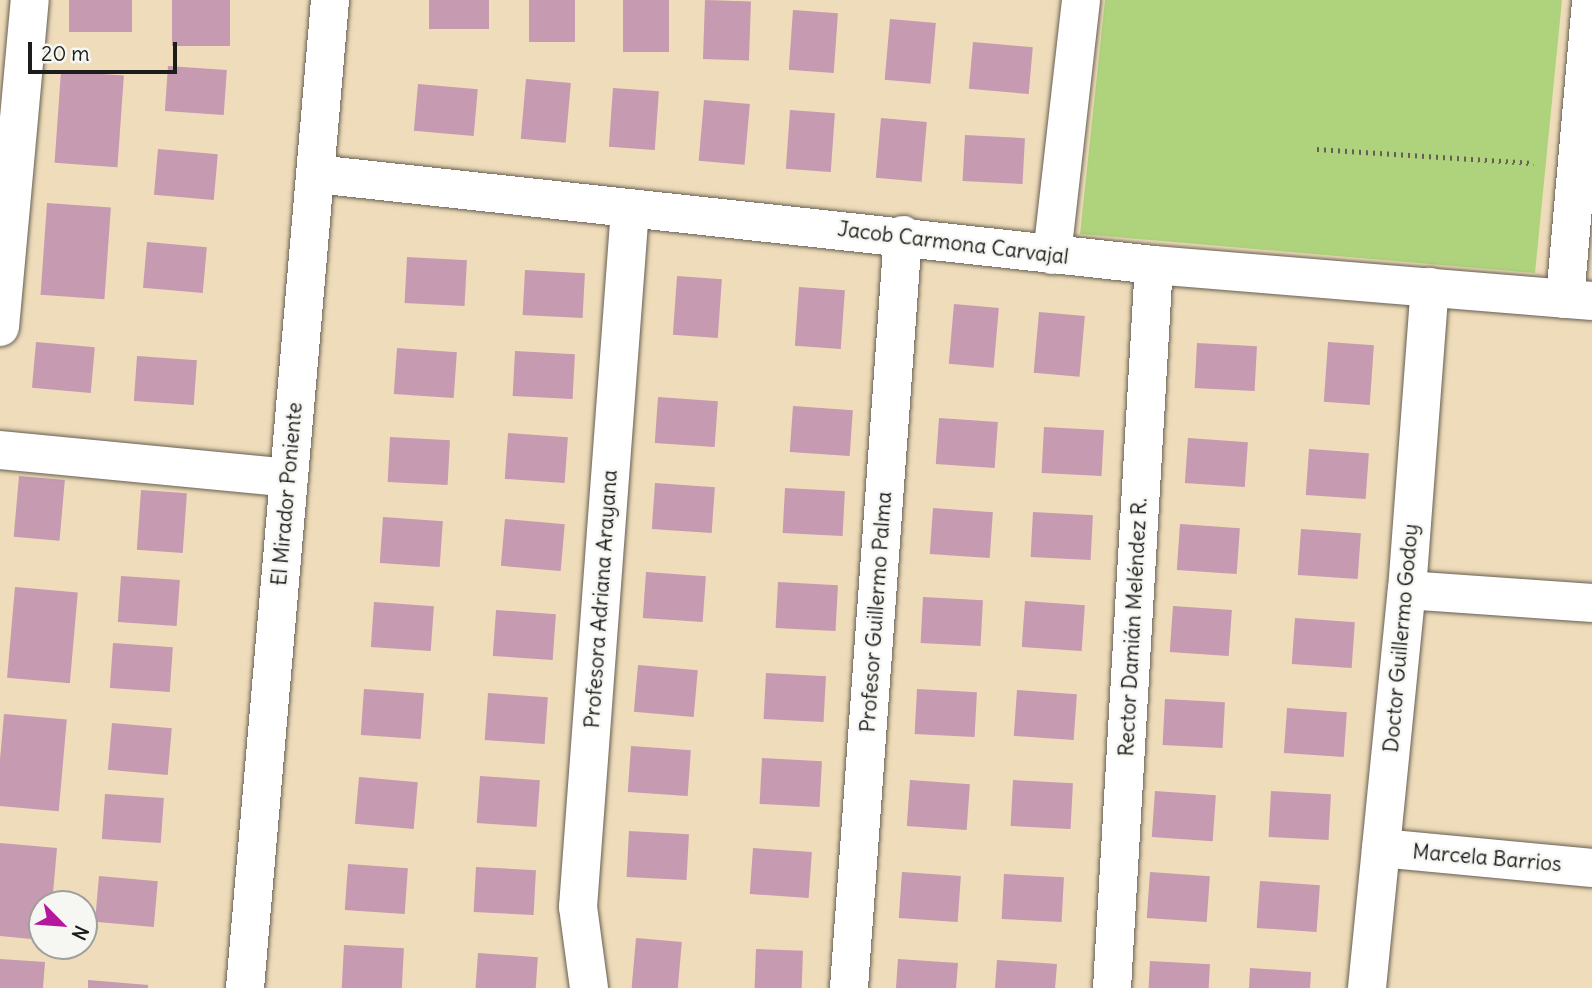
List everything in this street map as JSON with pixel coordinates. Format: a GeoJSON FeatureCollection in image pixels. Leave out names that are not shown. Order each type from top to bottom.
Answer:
{"type":"FeatureCollection","features":[{"type":"Feature","properties":{"kind":"street"},"geometry":{"type":"LineString","coordinates":[[0,327],[30,0]]}},
{"type":"Feature","properties":{"kind":"street","name":"El Mirador Poniente"},"geometry":{"type":"LineString","coordinates":[[245,988],[330,0]]}},
{"type":"Feature","properties":{"kind":"street"},"geometry":{"type":"LineString","coordinates":[[1052,255],[1081,0]]}},
{"type":"Feature","properties":{"kind":"street"},"geometry":{"type":"LineString","coordinates":[[1579,300],[1577,165],[1591,0]]}},
{"type":"Feature","properties":{"kind":"street","name":"Jacob Carmona Carvajal"},"geometry":{"type":"LineString","coordinates":[[316,174],[903,236],[1052,255],[1579,300]]}},
{"type":"Feature","properties":{"kind":"street","name":"Profesora Adriana Arayana"},"geometry":{"type":"LineString","coordinates":[[589,988],[578,907],[630,209]]}},
{"type":"Feature","properties":{"kind":"street","name":"Profesor Guillermo Palma"},"geometry":{"type":"LineString","coordinates":[[849,988],[903,236]]}},
{"type":"Feature","properties":{"kind":"street","name":"Rector Damián Meléndez R."},"geometry":{"type":"LineString","coordinates":[[1111,988],[1154,265]]}},
{"type":"Feature","properties":{"kind":"street","name":"Doctor Guillermo Godoy"},"geometry":{"type":"LineString","coordinates":[[1367,988],[1407,590],[1430,287]]}},
{"type":"Feature","properties":{"kind":"street"},"geometry":{"type":"LineString","coordinates":[[0,450],[289,478]]}},
{"type":"Feature","properties":{"kind":"street"},"geometry":{"type":"LineString","coordinates":[[1407,590],[1592,603]]}},
{"type":"Feature","properties":{"kind":"street","name":"Marcela Barrios"},"geometry":{"type":"LineString","coordinates":[[1381,848],[1592,868]]}},
{"type":"Feature","properties":{"kind":"path"},"geometry":{"type":"LineString","coordinates":[[1317,149],[1577,165]]}},
{"type":"Feature","properties":{"kind":"green space"},"geometry":{"type":"Polygon","coordinates":[[[1105,0],[1562,0],[1535,273],[1080,234],[1105,0]]]}},
{"type":"Feature","properties":{"kind":"building"},"geometry":{"type":"Polygon","coordinates":[[[69,0],[132,0],[132,32],[69,32],[69,0]]]}},
{"type":"Feature","properties":{"kind":"building"},"geometry":{"type":"Polygon","coordinates":[[[172,0],[230,0],[230,46],[172,46],[172,0]]]}},
{"type":"Feature","properties":{"kind":"building"},"geometry":{"type":"Polygon","coordinates":[[[429,0],[489,0],[489,29],[429,29],[429,0]]]}},
{"type":"Feature","properties":{"kind":"building"},"geometry":{"type":"Polygon","coordinates":[[[529,0],[575,0],[575,42],[529,42],[529,0]]]}},
{"type":"Feature","properties":{"kind":"building"},"geometry":{"type":"Polygon","coordinates":[[[623,0],[669,0],[669,52],[623,52],[623,0]]]}},
{"type":"Feature","properties":{"kind":"building"},"geometry":{"type":"Polygon","coordinates":[[[705,0],[751,2],[749,61],[703,59],[705,0]]]}},
{"type":"Feature","properties":{"kind":"building"},"geometry":{"type":"Polygon","coordinates":[[[793,10],[838,13],[834,73],[789,70],[793,10]]]}},
{"type":"Feature","properties":{"kind":"building"},"geometry":{"type":"Polygon","coordinates":[[[890,19],[936,23],[931,84],[885,80],[890,19]]]}},
{"type":"Feature","properties":{"kind":"building"},"geometry":{"type":"Polygon","coordinates":[[[973,42],[1033,47],[1029,94],[969,89],[973,42]]]}},
{"type":"Feature","properties":{"kind":"building"},"geometry":{"type":"Polygon","coordinates":[[[168,66],[227,70],[224,115],[165,111],[168,66]]]}},
{"type":"Feature","properties":{"kind":"building"},"geometry":{"type":"Polygon","coordinates":[[[61,71],[124,75],[117,167],[55,163],[61,71]]]}},
{"type":"Feature","properties":{"kind":"building"},"geometry":{"type":"Polygon","coordinates":[[[526,79],[571,83],[566,143],[521,139],[526,79]]]}},
{"type":"Feature","properties":{"kind":"building"},"geometry":{"type":"Polygon","coordinates":[[[418,84],[478,89],[474,136],[414,131],[418,84]]]}},
{"type":"Feature","properties":{"kind":"building"},"geometry":{"type":"Polygon","coordinates":[[[613,88],[659,91],[655,150],[609,147],[613,88]]]}},
{"type":"Feature","properties":{"kind":"building"},"geometry":{"type":"Polygon","coordinates":[[[704,100],[750,104],[745,165],[699,161],[704,100]]]}},
{"type":"Feature","properties":{"kind":"building"},"geometry":{"type":"Polygon","coordinates":[[[790,110],[835,113],[831,172],[786,169],[790,110]]]}},
{"type":"Feature","properties":{"kind":"building"},"geometry":{"type":"Polygon","coordinates":[[[881,118],[927,122],[922,182],[876,178],[881,118]]]}},
{"type":"Feature","properties":{"kind":"building"},"geometry":{"type":"Polygon","coordinates":[[[965,135],[1025,138],[1023,184],[963,181],[965,135]]]}},
{"type":"Feature","properties":{"kind":"building"},"geometry":{"type":"Polygon","coordinates":[[[158,149],[218,154],[214,200],[154,195],[158,149]]]}},
{"type":"Feature","properties":{"kind":"building"},"geometry":{"type":"Polygon","coordinates":[[[47,203],[111,207],[104,299],[41,295],[47,203]]]}},
{"type":"Feature","properties":{"kind":"building"},"geometry":{"type":"Polygon","coordinates":[[[147,242],[207,247],[203,293],[143,288],[147,242]]]}},
{"type":"Feature","properties":{"kind":"building"},"geometry":{"type":"Polygon","coordinates":[[[407,257],[467,260],[465,306],[405,303],[407,257]]]}},
{"type":"Feature","properties":{"kind":"building"},"geometry":{"type":"Polygon","coordinates":[[[525,270],[585,273],[583,318],[523,315],[525,270]]]}},
{"type":"Feature","properties":{"kind":"building"},"geometry":{"type":"Polygon","coordinates":[[[677,276],[722,279],[718,338],[673,335],[677,276]]]}},
{"type":"Feature","properties":{"kind":"building"},"geometry":{"type":"Polygon","coordinates":[[[799,287],[845,290],[841,349],[795,346],[799,287]]]}},
{"type":"Feature","properties":{"kind":"building"},"geometry":{"type":"Polygon","coordinates":[[[954,304],[999,308],[994,368],[949,364],[954,304]]]}},
{"type":"Feature","properties":{"kind":"building"},"geometry":{"type":"Polygon","coordinates":[[[1039,312],[1085,316],[1080,377],[1034,373],[1039,312]]]}},
{"type":"Feature","properties":{"kind":"building"},"geometry":{"type":"Polygon","coordinates":[[[36,342],[95,347],[91,393],[32,388],[36,342]]]}},
{"type":"Feature","properties":{"kind":"building"},"geometry":{"type":"Polygon","coordinates":[[[1328,342],[1374,345],[1370,405],[1324,402],[1328,342]]]}},
{"type":"Feature","properties":{"kind":"building"},"geometry":{"type":"Polygon","coordinates":[[[1197,343],[1257,346],[1255,391],[1195,388],[1197,343]]]}},
{"type":"Feature","properties":{"kind":"building"},"geometry":{"type":"Polygon","coordinates":[[[397,348],[457,352],[454,398],[394,394],[397,348]]]}},
{"type":"Feature","properties":{"kind":"building"},"geometry":{"type":"Polygon","coordinates":[[[515,351],[575,354],[573,399],[513,396],[515,351]]]}},
{"type":"Feature","properties":{"kind":"building"},"geometry":{"type":"Polygon","coordinates":[[[137,356],[197,360],[194,405],[134,401],[137,356]]]}},
{"type":"Feature","properties":{"kind":"building"},"geometry":{"type":"Polygon","coordinates":[[[658,397],[718,401],[715,447],[655,443],[658,397]]]}},
{"type":"Feature","properties":{"kind":"building"},"geometry":{"type":"Polygon","coordinates":[[[793,406],[853,410],[850,456],[790,452],[793,406]]]}},
{"type":"Feature","properties":{"kind":"building"},"geometry":{"type":"Polygon","coordinates":[[[939,418],[998,422],[995,468],[936,464],[939,418]]]}},
{"type":"Feature","properties":{"kind":"building"},"geometry":{"type":"Polygon","coordinates":[[[1044,427],[1104,430],[1102,476],[1042,473],[1044,427]]]}},
{"type":"Feature","properties":{"kind":"building"},"geometry":{"type":"Polygon","coordinates":[[[508,433],[568,437],[565,483],[505,479],[508,433]]]}},
{"type":"Feature","properties":{"kind":"building"},"geometry":{"type":"Polygon","coordinates":[[[390,437],[450,440],[448,485],[388,482],[390,437]]]}},
{"type":"Feature","properties":{"kind":"building"},"geometry":{"type":"Polygon","coordinates":[[[1188,438],[1248,442],[1245,487],[1185,483],[1188,438]]]}},
{"type":"Feature","properties":{"kind":"building"},"geometry":{"type":"Polygon","coordinates":[[[1309,449],[1369,453],[1366,499],[1306,495],[1309,449]]]}},
{"type":"Feature","properties":{"kind":"building"},"geometry":{"type":"Polygon","coordinates":[[[19,476],[65,480],[60,541],[14,537],[19,476]]]}},
{"type":"Feature","properties":{"kind":"building"},"geometry":{"type":"Polygon","coordinates":[[[655,483],[715,487],[712,533],[652,529],[655,483]]]}},
{"type":"Feature","properties":{"kind":"building"},"geometry":{"type":"Polygon","coordinates":[[[785,488],[845,491],[843,536],[783,533],[785,488]]]}},
{"type":"Feature","properties":{"kind":"building"},"geometry":{"type":"Polygon","coordinates":[[[141,490],[187,493],[183,553],[137,550],[141,490]]]}},
{"type":"Feature","properties":{"kind":"building"},"geometry":{"type":"Polygon","coordinates":[[[933,508],[993,512],[990,558],[930,554],[933,508]]]}},
{"type":"Feature","properties":{"kind":"building"},"geometry":{"type":"Polygon","coordinates":[[[1033,512],[1093,515],[1091,560],[1031,557],[1033,512]]]}},
{"type":"Feature","properties":{"kind":"building"},"geometry":{"type":"Polygon","coordinates":[[[383,517],[443,521],[440,567],[380,563],[383,517]]]}},
{"type":"Feature","properties":{"kind":"building"},"geometry":{"type":"Polygon","coordinates":[[[505,519],[565,524],[561,571],[501,566],[505,519]]]}},
{"type":"Feature","properties":{"kind":"building"},"geometry":{"type":"Polygon","coordinates":[[[1180,524],[1240,528],[1237,574],[1177,570],[1180,524]]]}},
{"type":"Feature","properties":{"kind":"building"},"geometry":{"type":"Polygon","coordinates":[[[1301,529],[1361,533],[1358,579],[1298,575],[1301,529]]]}},
{"type":"Feature","properties":{"kind":"building"},"geometry":{"type":"Polygon","coordinates":[[[646,572],[706,576],[703,622],[643,618],[646,572]]]}},
{"type":"Feature","properties":{"kind":"building"},"geometry":{"type":"Polygon","coordinates":[[[121,576],[180,580],[177,626],[118,622],[121,576]]]}},
{"type":"Feature","properties":{"kind":"building"},"geometry":{"type":"Polygon","coordinates":[[[778,582],[838,585],[836,631],[776,628],[778,582]]]}},
{"type":"Feature","properties":{"kind":"building"},"geometry":{"type":"Polygon","coordinates":[[[15,587],[78,592],[70,683],[7,678],[15,587]]]}},
{"type":"Feature","properties":{"kind":"building"},"geometry":{"type":"Polygon","coordinates":[[[923,597],[983,600],[981,646],[921,643],[923,597]]]}},
{"type":"Feature","properties":{"kind":"building"},"geometry":{"type":"Polygon","coordinates":[[[1025,601],[1085,605],[1082,651],[1022,647],[1025,601]]]}},
{"type":"Feature","properties":{"kind":"building"},"geometry":{"type":"Polygon","coordinates":[[[374,602],[434,606],[431,651],[371,647],[374,602]]]}},
{"type":"Feature","properties":{"kind":"building"},"geometry":{"type":"Polygon","coordinates":[[[1173,606],[1232,610],[1229,656],[1170,652],[1173,606]]]}},
{"type":"Feature","properties":{"kind":"building"},"geometry":{"type":"Polygon","coordinates":[[[496,610],[556,614],[553,660],[493,656],[496,610]]]}},
{"type":"Feature","properties":{"kind":"building"},"geometry":{"type":"Polygon","coordinates":[[[1295,618],[1355,622],[1352,668],[1292,664],[1295,618]]]}},
{"type":"Feature","properties":{"kind":"building"},"geometry":{"type":"Polygon","coordinates":[[[113,643],[173,647],[170,692],[110,688],[113,643]]]}},
{"type":"Feature","properties":{"kind":"building"},"geometry":{"type":"Polygon","coordinates":[[[638,665],[698,670],[694,717],[634,712],[638,665]]]}},
{"type":"Feature","properties":{"kind":"building"},"geometry":{"type":"Polygon","coordinates":[[[766,673],[826,676],[824,722],[764,719],[766,673]]]}},
{"type":"Feature","properties":{"kind":"building"},"geometry":{"type":"Polygon","coordinates":[[[364,689],[424,693],[421,739],[361,735],[364,689]]]}},
{"type":"Feature","properties":{"kind":"building"},"geometry":{"type":"Polygon","coordinates":[[[917,689],[977,692],[975,737],[915,734],[917,689]]]}},
{"type":"Feature","properties":{"kind":"building"},"geometry":{"type":"Polygon","coordinates":[[[1017,690],[1077,694],[1074,740],[1014,736],[1017,690]]]}},
{"type":"Feature","properties":{"kind":"building"},"geometry":{"type":"Polygon","coordinates":[[[488,693],[548,697],[545,744],[485,740],[488,693]]]}},
{"type":"Feature","properties":{"kind":"building"},"geometry":{"type":"Polygon","coordinates":[[[1165,699],[1225,702],[1223,748],[1163,745],[1165,699]]]}},
{"type":"Feature","properties":{"kind":"building"},"geometry":{"type":"Polygon","coordinates":[[[1287,708],[1347,712],[1344,757],[1284,753],[1287,708]]]}},
{"type":"Feature","properties":{"kind":"building"},"geometry":{"type":"Polygon","coordinates":[[[4,714],[67,719],[59,811],[0,806],[4,714]]]}},
{"type":"Feature","properties":{"kind":"building"},"geometry":{"type":"Polygon","coordinates":[[[112,723],[172,728],[168,775],[108,770],[112,723]]]}},
{"type":"Feature","properties":{"kind":"building"},"geometry":{"type":"Polygon","coordinates":[[[631,746],[691,750],[688,796],[628,792],[631,746]]]}},
{"type":"Feature","properties":{"kind":"building"},"geometry":{"type":"Polygon","coordinates":[[[762,758],[822,761],[820,807],[760,804],[762,758]]]}},
{"type":"Feature","properties":{"kind":"building"},"geometry":{"type":"Polygon","coordinates":[[[480,776],[540,780],[537,827],[477,823],[480,776]]]}},
{"type":"Feature","properties":{"kind":"building"},"geometry":{"type":"Polygon","coordinates":[[[359,777],[418,782],[414,829],[355,824],[359,777]]]}},
{"type":"Feature","properties":{"kind":"building"},"geometry":{"type":"Polygon","coordinates":[[[910,780],[970,784],[967,830],[907,826],[910,780]]]}},
{"type":"Feature","properties":{"kind":"building"},"geometry":{"type":"Polygon","coordinates":[[[1013,780],[1073,783],[1071,829],[1011,826],[1013,780]]]}},
{"type":"Feature","properties":{"kind":"building"},"geometry":{"type":"Polygon","coordinates":[[[1155,791],[1216,795],[1213,841],[1152,837],[1155,791]]]}},
{"type":"Feature","properties":{"kind":"building"},"geometry":{"type":"Polygon","coordinates":[[[1271,791],[1331,794],[1329,840],[1269,837],[1271,791]]]}},
{"type":"Feature","properties":{"kind":"building"},"geometry":{"type":"Polygon","coordinates":[[[105,794],[164,798],[161,843],[102,839],[105,794]]]}},
{"type":"Feature","properties":{"kind":"building"},"geometry":{"type":"Polygon","coordinates":[[[629,831],[689,834],[687,880],[627,877],[629,831]]]}},
{"type":"Feature","properties":{"kind":"building"},"geometry":{"type":"Polygon","coordinates":[[[0,843],[57,848],[53,890],[28,890],[28,939],[0,936],[0,843]]]}},
{"type":"Feature","properties":{"kind":"building"},"geometry":{"type":"Polygon","coordinates":[[[753,848],[812,852],[809,898],[750,894],[753,848]]]}},
{"type":"Feature","properties":{"kind":"building"},"geometry":{"type":"Polygon","coordinates":[[[348,864],[408,868],[405,914],[345,910],[348,864]]]}},
{"type":"Feature","properties":{"kind":"building"},"geometry":{"type":"Polygon","coordinates":[[[476,867],[536,870],[534,915],[474,912],[476,867]]]}},
{"type":"Feature","properties":{"kind":"building"},"geometry":{"type":"Polygon","coordinates":[[[902,872],[961,876],[958,922],[899,918],[902,872]]]}},
{"type":"Feature","properties":{"kind":"building"},"geometry":{"type":"Polygon","coordinates":[[[1150,872],[1210,876],[1207,922],[1147,918],[1150,872]]]}},
{"type":"Feature","properties":{"kind":"building"},"geometry":{"type":"Polygon","coordinates":[[[1004,874],[1064,877],[1062,922],[1002,919],[1004,874]]]}},
{"type":"Feature","properties":{"kind":"building"},"geometry":{"type":"Polygon","coordinates":[[[99,876],[158,881],[154,927],[98,922],[99,876]]]}},
{"type":"Feature","properties":{"kind":"building"},"geometry":{"type":"Polygon","coordinates":[[[1260,881],[1320,885],[1317,932],[1257,928],[1260,881]]]}},
{"type":"Feature","properties":{"kind":"building"},"geometry":{"type":"Polygon","coordinates":[[[636,938],[682,942],[678,988],[632,988],[636,938]]]}},
{"type":"Feature","properties":{"kind":"building"},"geometry":{"type":"Polygon","coordinates":[[[344,945],[404,948],[402,988],[342,988],[344,945]]]}},
{"type":"Feature","properties":{"kind":"building"},"geometry":{"type":"Polygon","coordinates":[[[756,949],[803,951],[802,988],[755,988],[756,949]]]}},
{"type":"Feature","properties":{"kind":"building"},"geometry":{"type":"Polygon","coordinates":[[[478,953],[538,957],[536,988],[476,988],[478,953]]]}},
{"type":"Feature","properties":{"kind":"building"},"geometry":{"type":"Polygon","coordinates":[[[0,959],[45,962],[43,988],[0,988],[0,959]]]}},
{"type":"Feature","properties":{"kind":"building"},"geometry":{"type":"Polygon","coordinates":[[[898,959],[958,963],[956,988],[896,988],[898,959]]]}},
{"type":"Feature","properties":{"kind":"building"},"geometry":{"type":"Polygon","coordinates":[[[997,960],[1057,964],[1055,988],[995,988],[997,960]]]}},
{"type":"Feature","properties":{"kind":"building"},"geometry":{"type":"Polygon","coordinates":[[[1150,961],[1210,964],[1209,988],[1149,988],[1150,961]]]}},
{"type":"Feature","properties":{"kind":"building"},"geometry":{"type":"Polygon","coordinates":[[[1250,968],[1311,972],[1310,988],[1249,988],[1250,968]]]}},
{"type":"Feature","properties":{"kind":"building"},"geometry":{"type":"Polygon","coordinates":[[[88,980],[148,985],[148,988],[88,988],[88,980]]]}}]}
